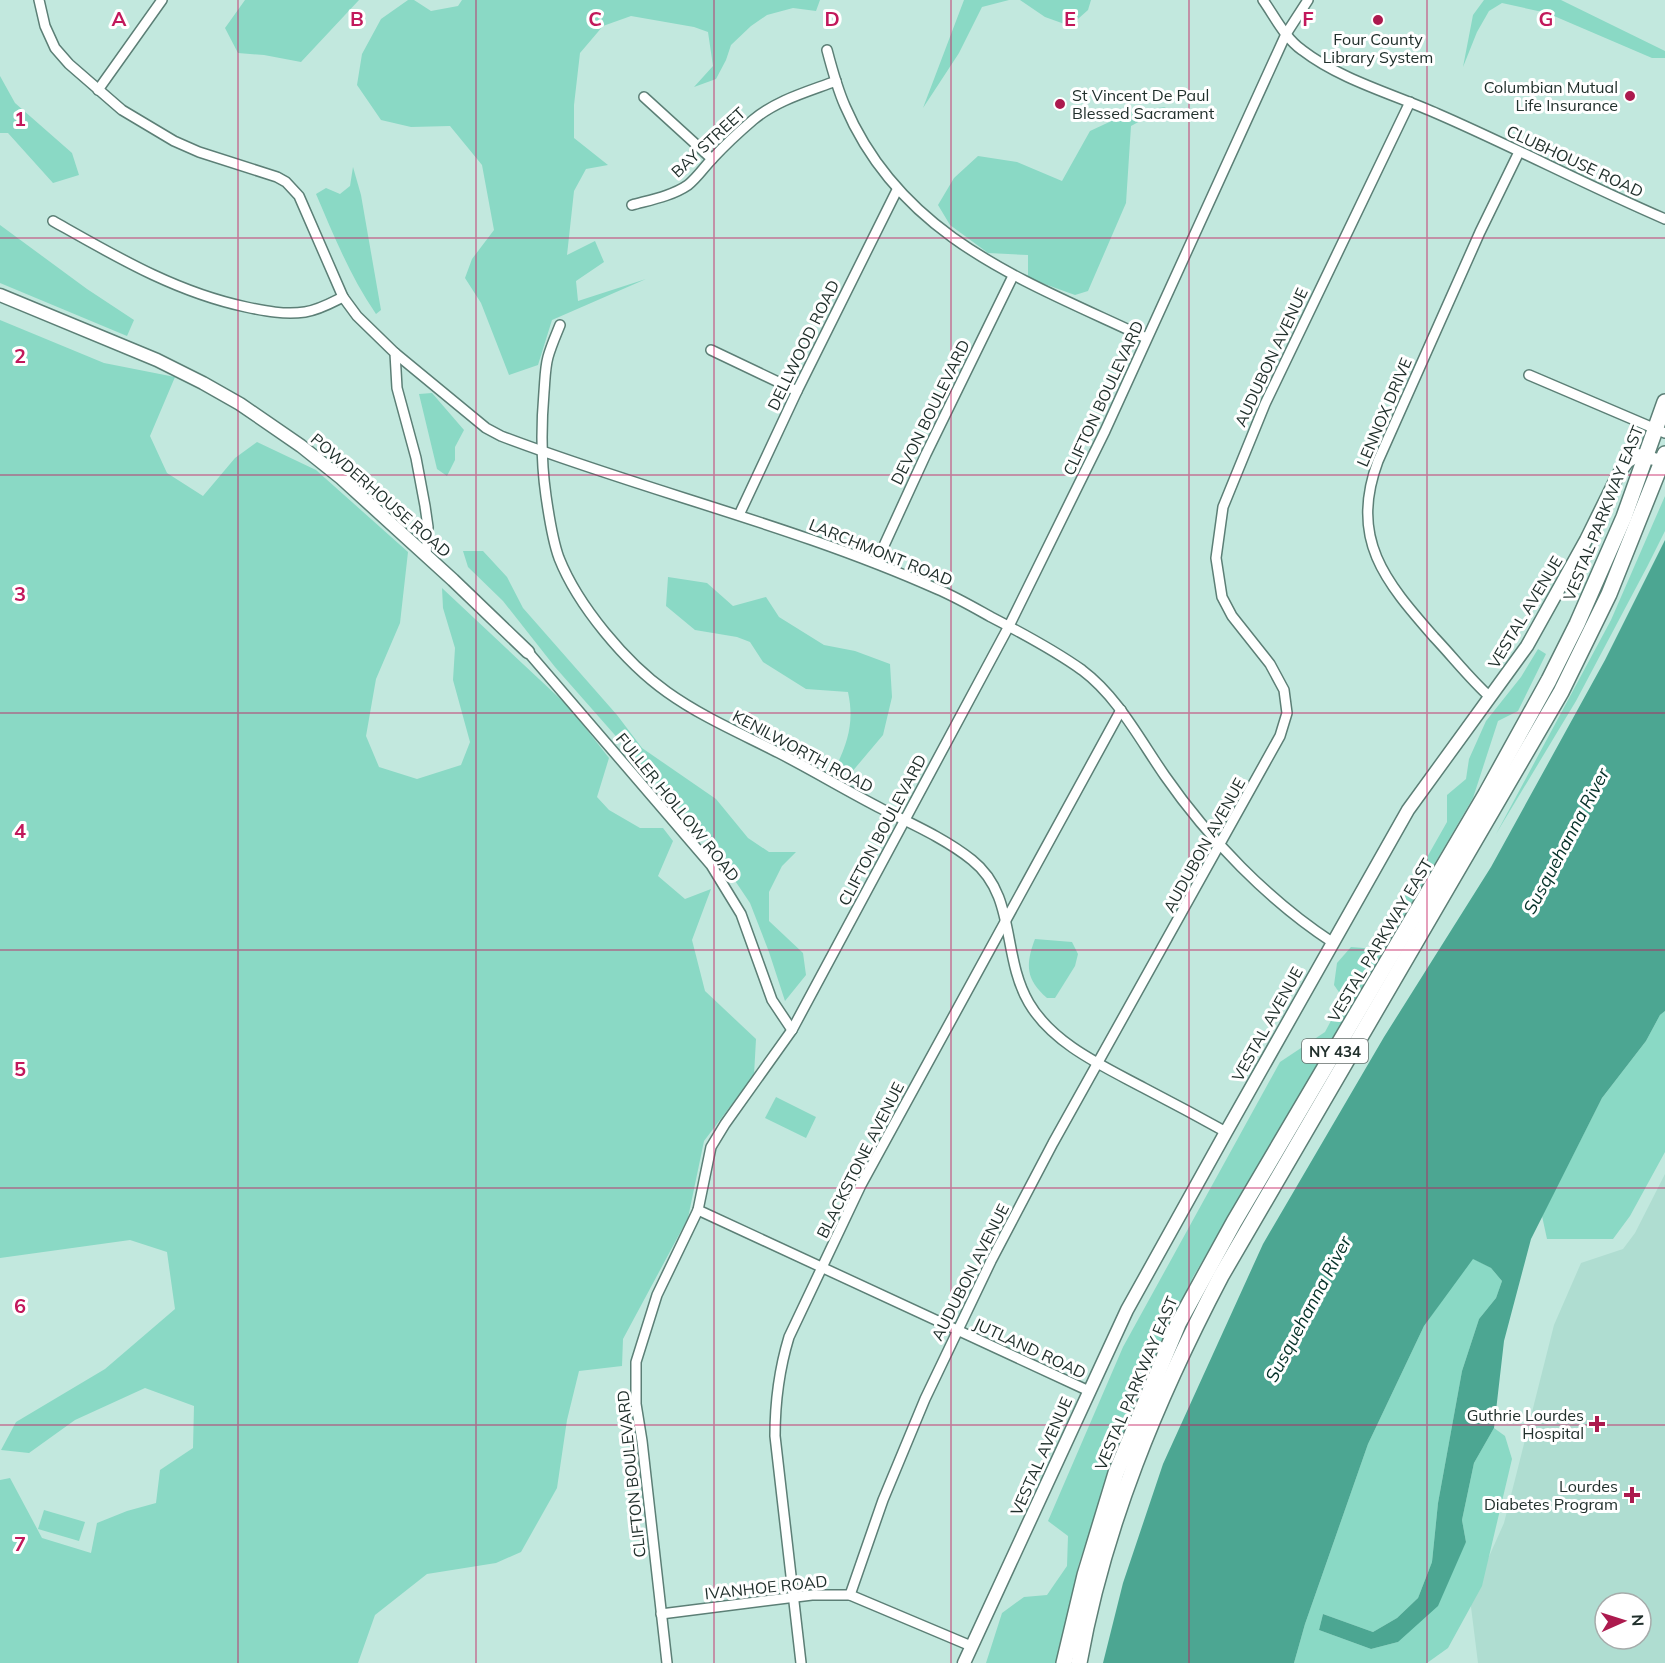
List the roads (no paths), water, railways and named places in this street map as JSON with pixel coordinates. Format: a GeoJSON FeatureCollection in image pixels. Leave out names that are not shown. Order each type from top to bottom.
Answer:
{"type":"FeatureCollection","features":[{"type":"Feature","properties":{"kind":"main road","name":"VESTAL PARKWAY EAST"},"geometry":{"type":"LineString","coordinates":[[1064,1663],[1085,1575],[1116,1473],[1178,1324],[1234,1222],[1530,717],[1589,596],[1647,456],[1661,431],[1665,402]]}},
{"type":"Feature","properties":{"kind":"main road","name":"VESTAL PARKWAY EAST"},"geometry":{"type":"LineString","coordinates":[[1079,1663],[1098,1579],[1127,1486],[1167,1383],[1194,1327],[1221,1276],[1561,692],[1609,594],[1664,457]]}},
{"type":"Feature","properties":{"kind":"street","name":"LARCHMONT ROAD"},"geometry":{"type":"LineString","coordinates":[[39,0],[45,26],[56,48],[69,64],[122,110],[174,141],[199,152],[277,177],[294,189],[304,206],[343,297],[357,316],[395,353],[486,428],[501,436],[876,563],[940,590],[1009,626],[1083,671],[1110,697],[1166,778],[1221,846],[1272,894],[1332,942]]}},
{"type":"Feature","properties":{"kind":"street"},"geometry":{"type":"LineString","coordinates":[[98,90],[162,0]]}},
{"type":"Feature","properties":{"kind":"street","name":"CLUBHOUSE ROAD"},"geometry":{"type":"LineString","coordinates":[[1263,0],[1286,34],[1300,49],[1317,61],[1665,219]]}},
{"type":"Feature","properties":{"kind":"street","name":"CLIFTON BOULEVARD"},"geometry":{"type":"LineString","coordinates":[[668,1663],[636,1404],[636,1362],[657,1295],[698,1210],[711,1147],[792,1030],[1009,626],[1105,431],[1286,34],[1308,0]]}},
{"type":"Feature","properties":{"kind":"street"},"geometry":{"type":"LineString","coordinates":[[827,50],[836,81],[855,128],[897,190],[935,226],[972,252],[1013,276],[1146,338]]}},
{"type":"Feature","properties":{"kind":"street","name":"BAY STREET"},"geometry":{"type":"LineString","coordinates":[[632,205],[666,196],[686,186],[753,120],[767,110],[783,101],[836,81]]}},
{"type":"Feature","properties":{"kind":"street"},"geometry":{"type":"LineString","coordinates":[[644,97],[712,159]]}},
{"type":"Feature","properties":{"kind":"street","name":"AUDUBON AVENUE"},"geometry":{"type":"LineString","coordinates":[[850,1595],[883,1500],[957,1330],[996,1251],[1097,1063],[1221,846],[1280,736],[1287,713],[1287,702],[1280,679],[1232,616],[1222,597],[1215,558],[1223,507],[1265,404],[1410,102]]}},
{"type":"Feature","properties":{"kind":"street","name":"LENNOX DRIVE"},"geometry":{"type":"LineString","coordinates":[[1490,698],[1411,610],[1382,572],[1371,540],[1367,510],[1373,475],[1378,461],[1480,232],[1519,152]]}},
{"type":"Feature","properties":{"kind":"street","name":"DELLWOOD ROAD"},"geometry":{"type":"LineString","coordinates":[[739,515],[797,391],[897,190]]}},
{"type":"Feature","properties":{"kind":"street"},"geometry":{"type":"LineString","coordinates":[[53,221],[150,274],[219,301],[269,312],[288,313],[320,309],[343,297]]}},
{"type":"Feature","properties":{"kind":"street","name":"DEVON BOULEVARD"},"geometry":{"type":"LineString","coordinates":[[876,563],[926,454],[1013,276]]}},
{"type":"Feature","properties":{"kind":"street","name":"POWDERHOUSE ROAD"},"geometry":{"type":"LineString","coordinates":[[0,295],[157,360],[240,404],[317,458],[426,555],[528,652]]}},
{"type":"Feature","properties":{"kind":"street","name":"KENILWORTH ROAD"},"geometry":{"type":"LineString","coordinates":[[560,325],[546,368],[542,466],[549,518],[558,555],[569,580],[588,609],[630,661],[667,692],[705,717],[782,755],[945,842],[972,859],[998,892],[1004,910],[1015,971],[1035,1014],[1059,1037],[1097,1063],[1226,1132]]}},
{"type":"Feature","properties":{"kind":"street"},"geometry":{"type":"LineString","coordinates":[[711,350],[797,391]]}},
{"type":"Feature","properties":{"kind":"street"},"geometry":{"type":"LineString","coordinates":[[395,353],[397,388],[416,458],[425,506],[428,527],[426,555]]}},
{"type":"Feature","properties":{"kind":"street"},"geometry":{"type":"LineString","coordinates":[[1529,375],[1661,431]]}},
{"type":"Feature","properties":{"kind":"street","name":"VESTAL AVENUE"},"geometry":{"type":"LineString","coordinates":[[964,1663],[1127,1310],[1332,942],[1408,810],[1510,672],[1544,619],[1618,475],[1635,456],[1647,456]]}},
{"type":"Feature","properties":{"kind":"street"},"geometry":{"type":"LineString","coordinates":[[1647,456],[1664,457]]}},
{"type":"Feature","properties":{"kind":"street","name":"FULLER HOLLOW ROAD"},"geometry":{"type":"LineString","coordinates":[[528,652],[692,842],[722,882],[741,914],[772,1000],[792,1030]]}},
{"type":"Feature","properties":{"kind":"street","name":"BLACKSTONE AVENUE"},"geometry":{"type":"LineString","coordinates":[[801,1663],[775,1436],[775,1404],[789,1337],[861,1185],[1121,710]]}},
{"type":"Feature","properties":{"kind":"street","name":"JUTLAND ROAD"},"geometry":{"type":"LineString","coordinates":[[698,1210],[1089,1391]]}},
{"type":"Feature","properties":{"kind":"street","name":"IVANHOE ROAD"},"geometry":{"type":"LineString","coordinates":[[662,1614],[794,1597],[850,1595],[971,1646]]}},
{"type":"Feature","properties":{"kind":"water","name":"Susquehanna River"},"geometry":{"type":"Polygon","coordinates":[[[1665,540],[1665,1011],[1660,1015],[1646,1041],[1602,1098],[1531,1239],[1504,1341],[1494,1428],[1474,1463],[1462,1520],[1466,1542],[1438,1606],[1398,1642],[1371,1649],[1319,1630],[1323,1614],[1373,1632],[1397,1618],[1418,1598],[1432,1562],[1438,1503],[1462,1371],[1479,1319],[1496,1298],[1502,1281],[1491,1268],[1473,1259],[1424,1326],[1368,1444],[1305,1624],[1294,1663],[1103,1663],[1123,1583],[1163,1464],[1263,1244],[1384,1037],[1491,867],[1605,660],[1665,540]]]}},
{"type":"Feature","properties":{"kind":"place","name":"Four County Library System"},"geometry":{"type":"Point","coordinates":[1378,20]}},
{"type":"Feature","properties":{"kind":"place","name":"Columbian Mutual Life Insurance"},"geometry":{"type":"Point","coordinates":[1630,96]}},
{"type":"Feature","properties":{"kind":"place","name":"St Vincent De Paul Blessed Sacrament"},"geometry":{"type":"Point","coordinates":[1060,104]}},
{"type":"Feature","properties":{"kind":"place","name":"Guthrie Lourdes Hospital"},"geometry":{"type":"Point","coordinates":[1597,1424]}},
{"type":"Feature","properties":{"kind":"place","name":"Lourdes Diabetes Program"},"geometry":{"type":"Point","coordinates":[1632,1495]}}]}
